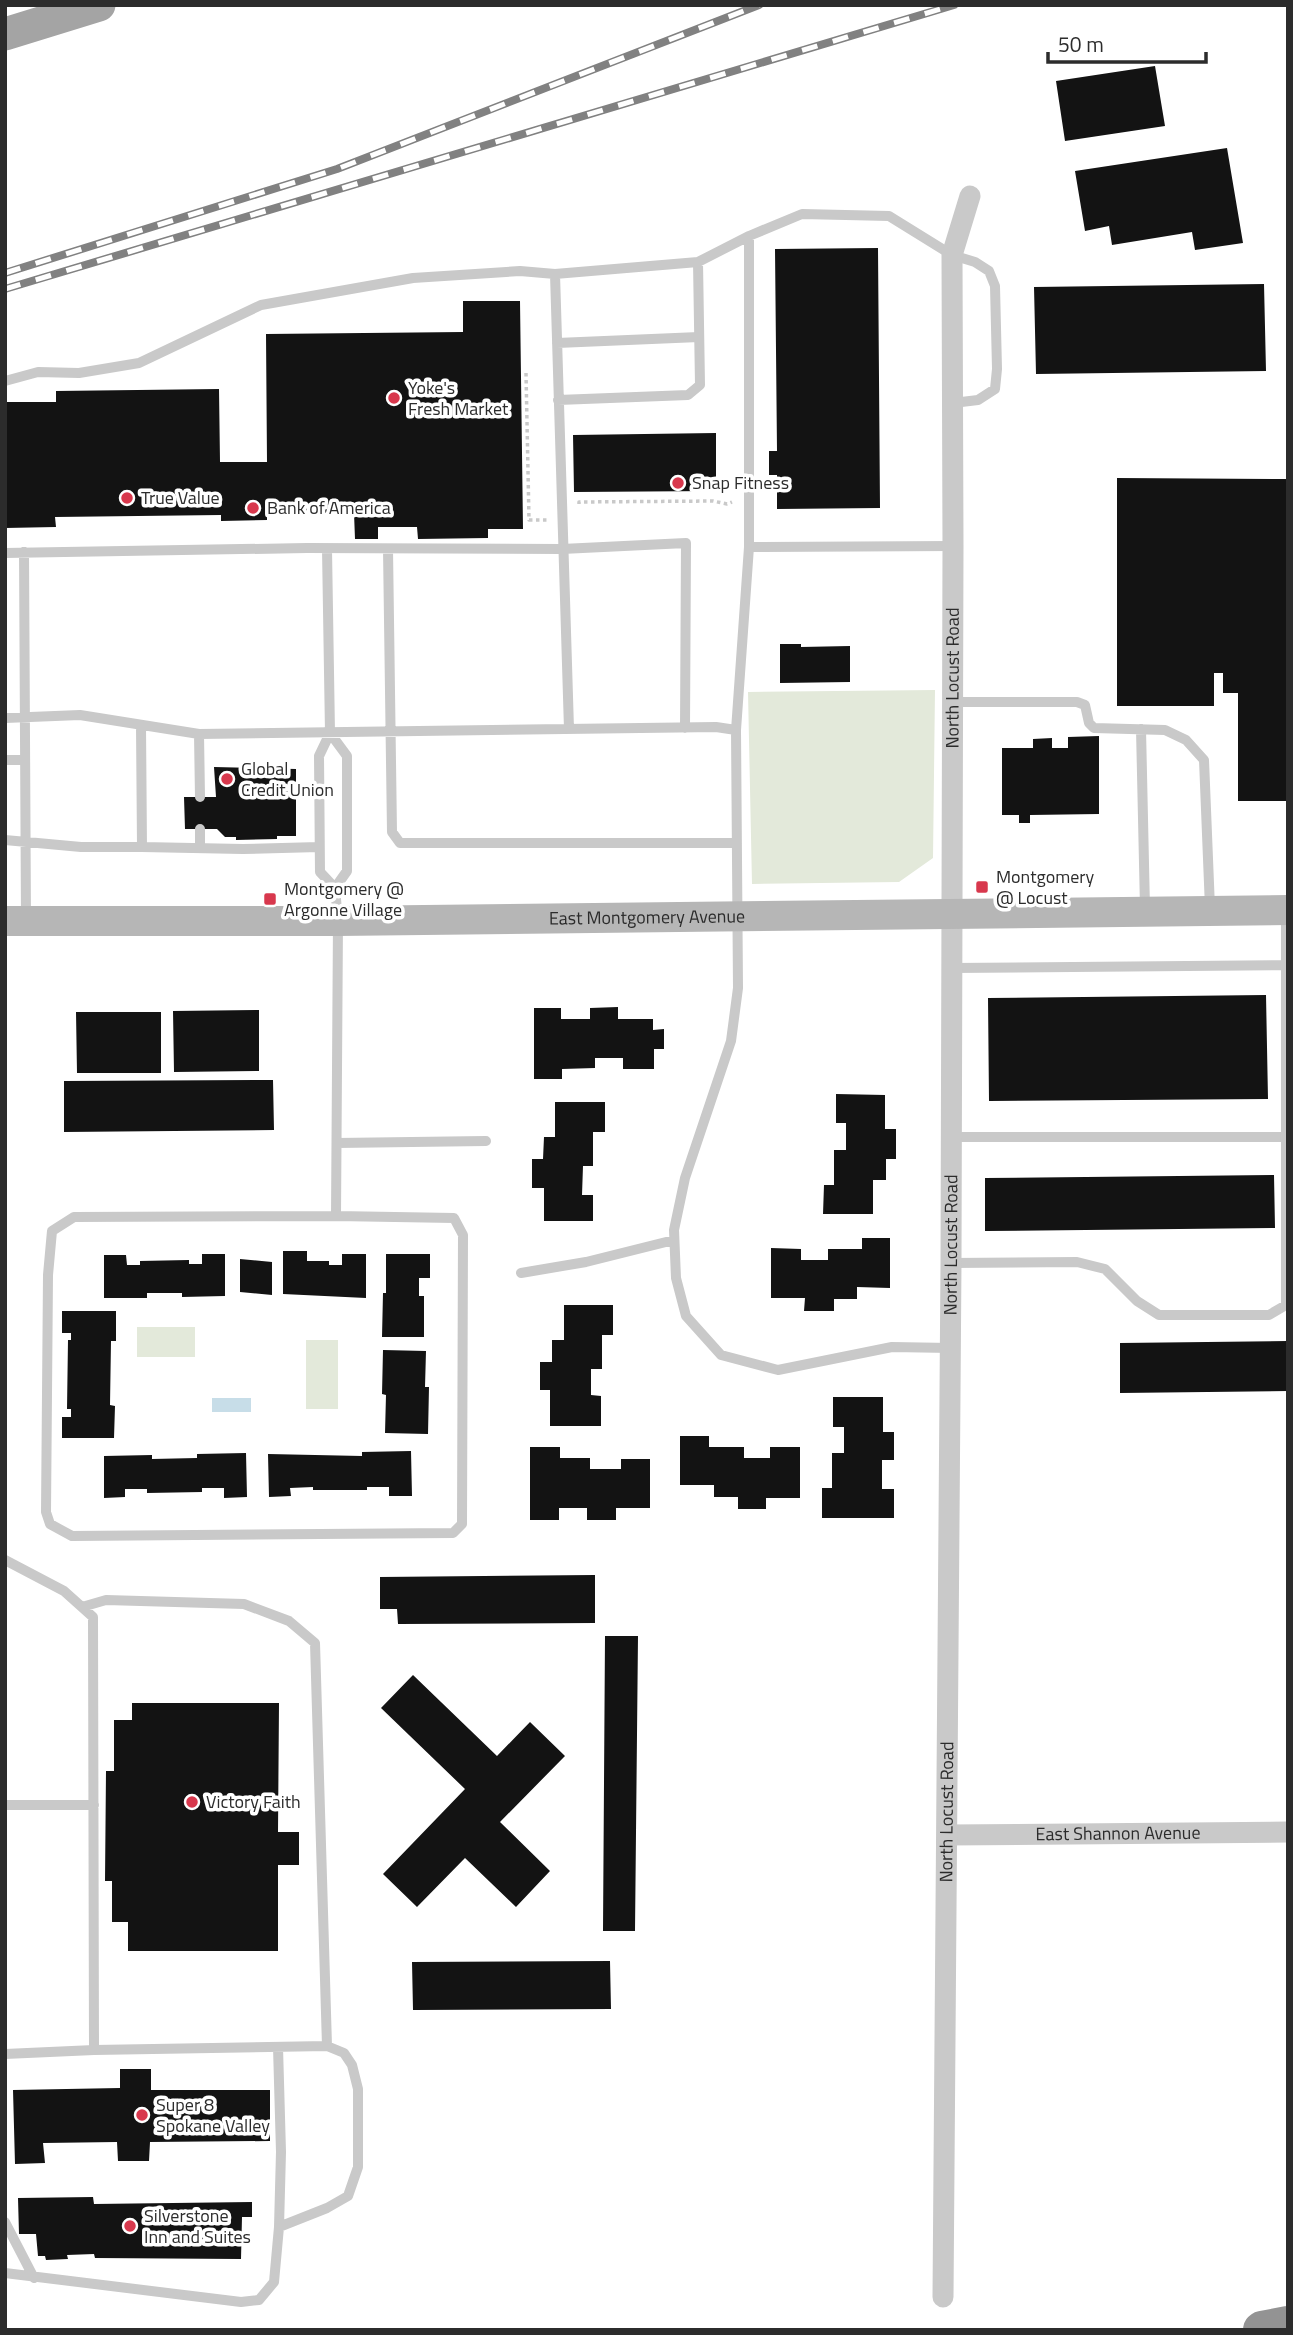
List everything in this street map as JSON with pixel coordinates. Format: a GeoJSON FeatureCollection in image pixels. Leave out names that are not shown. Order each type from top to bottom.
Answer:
{"type":"FeatureCollection","features":[{"type":"Feature","properties":{"kind":"highway"},"geometry":{"type":"LineString","coordinates":[[1262,2330],[1288,2325]]}},
{"type":"Feature","properties":{"kind":"main road"},"geometry":{"type":"LineString","coordinates":[[5,34],[99,5]]}},
{"type":"Feature","properties":{"kind":"main road","name":"East Montgomery Avenue"},"geometry":{"type":"LineString","coordinates":[[16,921],[338,921],[1287,910]]}},
{"type":"Feature","properties":{"kind":"street","name":"North Locust Road"},"geometry":{"type":"LineString","coordinates":[[943,2297],[953,914],[952,255],[970,196]]}},
{"type":"Feature","properties":{"kind":"street","name":"East Shannon Avenue"},"geometry":{"type":"LineString","coordinates":[[948,1835],[1288,1832]]}},
{"type":"Feature","properties":{"kind":"lane"},"geometry":{"type":"LineString","coordinates":[[5,381],[38,372],[79,373],[139,363],[261,304],[414,278],[520,271],[555,274],[698,262],[749,236],[802,214],[889,216],[952,255],[975,262],[989,271],[995,286],[995,389],[978,400],[953,403]]}},
{"type":"Feature","properties":{"kind":"lane"},"geometry":{"type":"LineString","coordinates":[[749,236],[749,547],[736,730],[738,989],[731,1041],[685,1178],[674,1230],[676,1278],[686,1316],[721,1354],[778,1370],[892,1347],[951,1348]]}},
{"type":"Feature","properties":{"kind":"lane"},"geometry":{"type":"LineString","coordinates":[[558,400],[688,395],[700,385],[698,262]]}},
{"type":"Feature","properties":{"kind":"lane"},"geometry":{"type":"LineString","coordinates":[[555,274],[569,729]]}},
{"type":"Feature","properties":{"kind":"lane"},"geometry":{"type":"LineString","coordinates":[[557,343],[699,337]]}},
{"type":"Feature","properties":{"kind":"lane"},"geometry":{"type":"LineString","coordinates":[[5,552],[562,549],[686,544],[685,728]]}},
{"type":"Feature","properties":{"kind":"lane"},"geometry":{"type":"LineString","coordinates":[[749,547],[953,546]]}},
{"type":"Feature","properties":{"kind":"lane"},"geometry":{"type":"LineString","coordinates":[[327,549],[330,733],[319,755],[319,847],[320,872],[335,888],[338,921],[336,1216]]}},
{"type":"Feature","properties":{"kind":"lane"},"geometry":{"type":"LineString","coordinates":[[388,549],[393,832],[400,843],[737,843]]}},
{"type":"Feature","properties":{"kind":"lane"},"geometry":{"type":"LineString","coordinates":[[16,921],[24,841],[24,552]]}},
{"type":"Feature","properties":{"kind":"lane"},"geometry":{"type":"LineString","coordinates":[[953,702],[1077,702],[1085,705],[1089,723],[1094,728],[1165,730],[1186,740],[1204,760],[1211,911]]}},
{"type":"Feature","properties":{"kind":"lane"},"geometry":{"type":"LineString","coordinates":[[5,718],[80,715],[199,734],[716,727],[736,730]]}},
{"type":"Feature","properties":{"kind":"lane"},"geometry":{"type":"LineString","coordinates":[[141,726],[142,847]]}},
{"type":"Feature","properties":{"kind":"lane"},"geometry":{"type":"LineString","coordinates":[[1142,729],[1145,912]]}},
{"type":"Feature","properties":{"kind":"lane"},"geometry":{"type":"LineString","coordinates":[[330,733],[347,756],[347,871],[335,888]]}},
{"type":"Feature","properties":{"kind":"lane"},"geometry":{"type":"LineString","coordinates":[[199,734],[200,797]]}},
{"type":"Feature","properties":{"kind":"lane"},"geometry":{"type":"LineString","coordinates":[[5,760],[24,760]]}},
{"type":"Feature","properties":{"kind":"lane"},"geometry":{"type":"LineString","coordinates":[[200,829],[200,848]]}},
{"type":"Feature","properties":{"kind":"lane"},"geometry":{"type":"LineString","coordinates":[[5,840],[81,847],[319,847]]}},
{"type":"Feature","properties":{"kind":"lane"},"geometry":{"type":"LineString","coordinates":[[951,1263],[1077,1262],[1105,1269],[1138,1301],[1159,1315],[1269,1315],[1286,1305],[1287,910]]}},
{"type":"Feature","properties":{"kind":"lane"},"geometry":{"type":"LineString","coordinates":[[952,968],[1286,965]]}},
{"type":"Feature","properties":{"kind":"lane"},"geometry":{"type":"LineString","coordinates":[[952,1137],[1286,1137]]}},
{"type":"Feature","properties":{"kind":"lane"},"geometry":{"type":"LineString","coordinates":[[337,1143],[486,1141]]}},
{"type":"Feature","properties":{"kind":"lane"},"geometry":{"type":"LineString","coordinates":[[336,1216],[454,1218],[463,1235],[462,1524],[453,1533],[72,1536],[50,1524],[46,1513],[48,1275],[52,1231],[75,1217],[336,1216]]}},
{"type":"Feature","properties":{"kind":"lane"},"geometry":{"type":"LineString","coordinates":[[521,1273],[586,1262],[674,1240]]}},
{"type":"Feature","properties":{"kind":"lane"},"geometry":{"type":"LineString","coordinates":[[5,1560],[64,1591],[93,1616],[94,2050]]}},
{"type":"Feature","properties":{"kind":"lane"},"geometry":{"type":"LineString","coordinates":[[82,1607],[106,1601],[244,1604],[289,1621],[315,1643],[327,2046]]}},
{"type":"Feature","properties":{"kind":"lane"},"geometry":{"type":"LineString","coordinates":[[5,1805],[94,1805]]}},
{"type":"Feature","properties":{"kind":"lane"},"geometry":{"type":"LineString","coordinates":[[5,2054],[327,2046],[344,2053],[352,2065],[358,2089],[358,2167],[348,2196],[327,2208],[279,2227]]}},
{"type":"Feature","properties":{"kind":"lane"},"geometry":{"type":"LineString","coordinates":[[5,2273],[241,2302],[259,2301],[274,2282],[279,2227],[281,2152],[278,2047]]}},
{"type":"Feature","properties":{"kind":"lane"},"geometry":{"type":"LineString","coordinates":[[5,2222],[34,2278]]}},
{"type":"Feature","properties":{"kind":"path"},"geometry":{"type":"LineString","coordinates":[[526,373],[529,520],[579,519],[579,502],[713,501],[727,504],[749,494]]}},
{"type":"Feature","properties":{"kind":"green space"},"geometry":{"type":"Polygon","coordinates":[[[935,690],[933,858],[899,882],[752,884],[748,692],[935,690]]]}},
{"type":"Feature","properties":{"kind":"green space"},"geometry":{"type":"Polygon","coordinates":[[[137,1327],[195,1327],[195,1357],[137,1357],[137,1327]]]}},
{"type":"Feature","properties":{"kind":"green space"},"geometry":{"type":"Polygon","coordinates":[[[306,1340],[338,1340],[338,1409],[306,1409],[306,1340]]]}},
{"type":"Feature","properties":{"kind":"water"},"geometry":{"type":"Polygon","coordinates":[[[212,1398],[251,1398],[251,1412],[212,1412],[212,1398]]]}},
{"type":"Feature","properties":{"kind":"building"},"geometry":{"type":"Polygon","coordinates":[[[1155,66],[1165,126],[1065,141],[1056,81],[1155,66]]]}},
{"type":"Feature","properties":{"kind":"building"},"geometry":{"type":"Polygon","coordinates":[[[1227,148],[1243,243],[1195,250],[1192,232],[1112,245],[1109,226],[1085,231],[1075,171],[1227,148]]]}},
{"type":"Feature","properties":{"kind":"building"},"geometry":{"type":"Polygon","coordinates":[[[878,248],[880,508],[777,509],[777,475],[769,475],[769,451],[777,451],[775,249],[878,248]]]}},
{"type":"Feature","properties":{"kind":"building"},"geometry":{"type":"Polygon","coordinates":[[[1264,284],[1266,371],[1036,374],[1034,287],[1264,284]]]}},
{"type":"Feature","properties":{"kind":"building","name":"Yoke's Fresh Market"},"geometry":{"type":"Polygon","coordinates":[[[463,301],[520,301],[523,529],[488,529],[488,538],[418,539],[417,527],[378,527],[378,539],[355,539],[354,513],[267,512],[267,520],[221,521],[221,515],[55,517],[56,527],[5,528],[5,402],[56,402],[56,391],[219,389],[220,462],[267,462],[266,334],[463,332],[463,301]]]}},
{"type":"Feature","properties":{"kind":"building"},"geometry":{"type":"Polygon","coordinates":[[[716,433],[716,491],[574,492],[573,435],[716,433]]]}},
{"type":"Feature","properties":{"kind":"building"},"geometry":{"type":"Polygon","coordinates":[[[1117,478],[1288,479],[1288,801],[1238,801],[1238,693],[1223,693],[1223,673],[1214,673],[1214,706],[1117,706],[1117,478]]]}},
{"type":"Feature","properties":{"kind":"building"},"geometry":{"type":"Polygon","coordinates":[[[780,644],[801,644],[801,647],[850,646],[850,682],[780,683],[780,644]]]}},
{"type":"Feature","properties":{"kind":"building"},"geometry":{"type":"Polygon","coordinates":[[[1099,736],[1099,814],[1030,815],[1030,823],[1019,823],[1019,815],[1002,815],[1002,748],[1033,748],[1033,739],[1052,738],[1052,748],[1068,748],[1068,737],[1099,736]]]}},
{"type":"Feature","properties":{"kind":"building"},"geometry":{"type":"Polygon","coordinates":[[[214,767],[296,769],[296,836],[236,840],[236,837],[225,837],[217,829],[185,829],[184,797],[216,797],[214,767]]]}},
{"type":"Feature","properties":{"kind":"building"},"geometry":{"type":"Polygon","coordinates":[[[1266,995],[1268,1099],[989,1101],[988,998],[1266,995]]]}},
{"type":"Feature","properties":{"kind":"building"},"geometry":{"type":"Polygon","coordinates":[[[618,1007],[618,1019],[653,1019],[653,1030],[664,1029],[664,1049],[654,1049],[654,1069],[623,1069],[623,1058],[595,1058],[595,1068],[562,1069],[562,1079],[534,1079],[534,1008],[561,1008],[561,1019],[590,1019],[590,1008],[618,1007]]]}},
{"type":"Feature","properties":{"kind":"building"},"geometry":{"type":"Polygon","coordinates":[[[259,1010],[259,1071],[174,1072],[173,1011],[259,1010]]]}},
{"type":"Feature","properties":{"kind":"building"},"geometry":{"type":"Polygon","coordinates":[[[76,1012],[161,1012],[161,1073],[77,1073],[76,1012]]]}},
{"type":"Feature","properties":{"kind":"building"},"geometry":{"type":"Polygon","coordinates":[[[273,1080],[274,1130],[64,1132],[64,1081],[273,1080]]]}},
{"type":"Feature","properties":{"kind":"building"},"geometry":{"type":"Polygon","coordinates":[[[836,1094],[885,1095],[885,1129],[896,1129],[896,1159],[886,1159],[886,1180],[873,1180],[873,1214],[823,1214],[824,1185],[834,1185],[834,1150],[846,1150],[846,1123],[836,1123],[836,1094]]]}},
{"type":"Feature","properties":{"kind":"building"},"geometry":{"type":"Polygon","coordinates":[[[555,1102],[605,1102],[605,1132],[593,1132],[593,1166],[583,1166],[582,1195],[593,1195],[593,1221],[544,1221],[544,1188],[532,1188],[532,1159],[543,1159],[544,1137],[555,1137],[555,1102]]]}},
{"type":"Feature","properties":{"kind":"building"},"geometry":{"type":"Polygon","coordinates":[[[1274,1175],[1275,1228],[985,1231],[985,1178],[1274,1175]]]}},
{"type":"Feature","properties":{"kind":"building"},"geometry":{"type":"Polygon","coordinates":[[[862,1238],[890,1238],[890,1288],[857,1287],[857,1299],[834,1299],[834,1311],[804,1311],[805,1298],[771,1298],[771,1248],[801,1249],[801,1260],[828,1260],[828,1249],[862,1249],[862,1238]]]}},
{"type":"Feature","properties":{"kind":"building"},"geometry":{"type":"Polygon","coordinates":[[[283,1251],[307,1251],[307,1261],[329,1261],[329,1265],[342,1265],[342,1254],[366,1254],[366,1298],[283,1294],[283,1251]]]}},
{"type":"Feature","properties":{"kind":"building"},"geometry":{"type":"Polygon","coordinates":[[[202,1254],[225,1254],[225,1296],[182,1297],[182,1293],[147,1293],[147,1298],[104,1298],[104,1255],[126,1255],[127,1265],[140,1265],[140,1261],[189,1260],[189,1264],[202,1264],[202,1254]]]}},
{"type":"Feature","properties":{"kind":"building"},"geometry":{"type":"Polygon","coordinates":[[[386,1254],[430,1254],[430,1278],[419,1278],[419,1296],[424,1296],[424,1337],[382,1337],[386,1254]]]}},
{"type":"Feature","properties":{"kind":"building"},"geometry":{"type":"Polygon","coordinates":[[[240,1259],[272,1262],[272,1295],[240,1292],[240,1259]]]}},
{"type":"Feature","properties":{"kind":"building"},"geometry":{"type":"Polygon","coordinates":[[[564,1305],[613,1305],[613,1335],[602,1335],[602,1369],[591,1369],[591,1395],[601,1396],[601,1426],[550,1426],[550,1390],[540,1390],[540,1362],[552,1362],[552,1340],[564,1340],[564,1305]]]}},
{"type":"Feature","properties":{"kind":"building"},"geometry":{"type":"Polygon","coordinates":[[[62,1311],[116,1311],[116,1341],[111,1341],[110,1405],[115,1406],[114,1438],[62,1438],[62,1417],[71,1417],[71,1409],[67,1409],[68,1340],[71,1340],[71,1333],[62,1333],[62,1311]]]}},
{"type":"Feature","properties":{"kind":"building"},"geometry":{"type":"Polygon","coordinates":[[[1288,1341],[1288,1391],[1120,1393],[1120,1343],[1288,1341]]]}},
{"type":"Feature","properties":{"kind":"building"},"geometry":{"type":"Polygon","coordinates":[[[383,1350],[426,1351],[425,1387],[429,1387],[428,1434],[385,1433],[383,1350]]]}},
{"type":"Feature","properties":{"kind":"building"},"geometry":{"type":"Polygon","coordinates":[[[833,1397],[883,1397],[883,1432],[894,1432],[894,1460],[882,1460],[882,1489],[894,1489],[894,1518],[822,1518],[822,1488],[832,1488],[832,1453],[844,1453],[844,1427],[833,1427],[833,1397]]]}},
{"type":"Feature","properties":{"kind":"building"},"geometry":{"type":"Polygon","coordinates":[[[680,1436],[709,1436],[709,1447],[744,1447],[744,1458],[770,1458],[770,1447],[800,1447],[800,1498],[766,1498],[766,1509],[738,1509],[738,1497],[714,1497],[714,1485],[680,1485],[680,1436]]]}},
{"type":"Feature","properties":{"kind":"building"},"geometry":{"type":"Polygon","coordinates":[[[530,1447],[560,1447],[560,1458],[590,1458],[590,1469],[621,1469],[621,1459],[650,1459],[650,1508],[616,1508],[616,1520],[587,1520],[587,1508],[559,1508],[559,1520],[530,1520],[530,1447]]]}},
{"type":"Feature","properties":{"kind":"building"},"geometry":{"type":"Polygon","coordinates":[[[411,1451],[412,1496],[389,1496],[389,1487],[367,1487],[367,1490],[313,1490],[313,1487],[290,1488],[291,1496],[269,1497],[268,1454],[362,1456],[362,1452],[411,1451]]]}},
{"type":"Feature","properties":{"kind":"building"},"geometry":{"type":"Polygon","coordinates":[[[246,1453],[247,1497],[224,1498],[224,1488],[202,1488],[202,1492],[147,1493],[147,1489],[125,1489],[125,1497],[104,1498],[104,1456],[152,1455],[152,1459],[197,1458],[197,1454],[246,1453]]]}},
{"type":"Feature","properties":{"kind":"building"},"geometry":{"type":"Polygon","coordinates":[[[595,1575],[595,1623],[398,1624],[397,1609],[380,1609],[380,1577],[595,1575]]]}},
{"type":"Feature","properties":{"kind":"building"},"geometry":{"type":"Polygon","coordinates":[[[605,1636],[638,1636],[635,1931],[603,1931],[605,1636]]]}},
{"type":"Feature","properties":{"kind":"building"},"geometry":{"type":"Polygon","coordinates":[[[413,1675],[497,1756],[530,1722],[565,1756],[500,1822],[550,1871],[516,1907],[465,1858],[417,1907],[383,1874],[465,1789],[381,1708],[413,1675]]]}},
{"type":"Feature","properties":{"kind":"building","name":"Victory Faith"},"geometry":{"type":"Polygon","coordinates":[[[132,1703],[279,1703],[278,1832],[299,1832],[299,1865],[278,1865],[278,1951],[128,1951],[128,1922],[112,1922],[112,1881],[105,1881],[106,1771],[114,1771],[114,1720],[132,1720],[132,1703]]]}},
{"type":"Feature","properties":{"kind":"building"},"geometry":{"type":"Polygon","coordinates":[[[610,1961],[611,2009],[413,2010],[412,1962],[610,1961]]]}},
{"type":"Feature","properties":{"kind":"building","name":"Super 8 Spokane Valley"},"geometry":{"type":"Polygon","coordinates":[[[120,2069],[151,2069],[151,2090],[270,2090],[270,2141],[150,2142],[149,2161],[118,2161],[117,2142],[43,2143],[45,2163],[15,2164],[13,2090],[120,2088],[120,2069]]]}},
{"type":"Feature","properties":{"kind":"building","name":"Silverstone Inn and Suites"},"geometry":{"type":"Polygon","coordinates":[[[93,2197],[94,2204],[252,2202],[252,2217],[242,2217],[241,2259],[95,2258],[94,2254],[67,2255],[68,2259],[46,2260],[45,2256],[38,2256],[36,2234],[19,2234],[18,2198],[93,2197]]]}},
{"type":"Feature","properties":{"kind":"railway"},"geometry":{"type":"LineString","coordinates":[[5,273],[337,169],[759,5]]}},
{"type":"Feature","properties":{"kind":"railway"},"geometry":{"type":"LineString","coordinates":[[5,289],[954,5]]}},
{"type":"Feature","properties":{"kind":"place","name":"Yoke's Fresh Market"},"geometry":{"type":"Point","coordinates":[394,398]}},
{"type":"Feature","properties":{"kind":"place","name":"Snap Fitness"},"geometry":{"type":"Point","coordinates":[678,483]}},
{"type":"Feature","properties":{"kind":"place","name":"True Value"},"geometry":{"type":"Point","coordinates":[127,498]}},
{"type":"Feature","properties":{"kind":"place","name":"Bank of America"},"geometry":{"type":"Point","coordinates":[253,508]}},
{"type":"Feature","properties":{"kind":"place","name":"Global Credit Union"},"geometry":{"type":"Point","coordinates":[227,779]}},
{"type":"Feature","properties":{"kind":"place","name":"Montgomery @ Locust"},"geometry":{"type":"Point","coordinates":[982,887]}},
{"type":"Feature","properties":{"kind":"place","name":"Montgomery @ Argonne Village"},"geometry":{"type":"Point","coordinates":[270,899]}},
{"type":"Feature","properties":{"kind":"place","name":"Victory Faith"},"geometry":{"type":"Point","coordinates":[192,1802]}},
{"type":"Feature","properties":{"kind":"place","name":"Super 8 Spokane Valley"},"geometry":{"type":"Point","coordinates":[142,2115]}},
{"type":"Feature","properties":{"kind":"place","name":"Silverstone Inn and Suites"},"geometry":{"type":"Point","coordinates":[130,2226]}}]}
